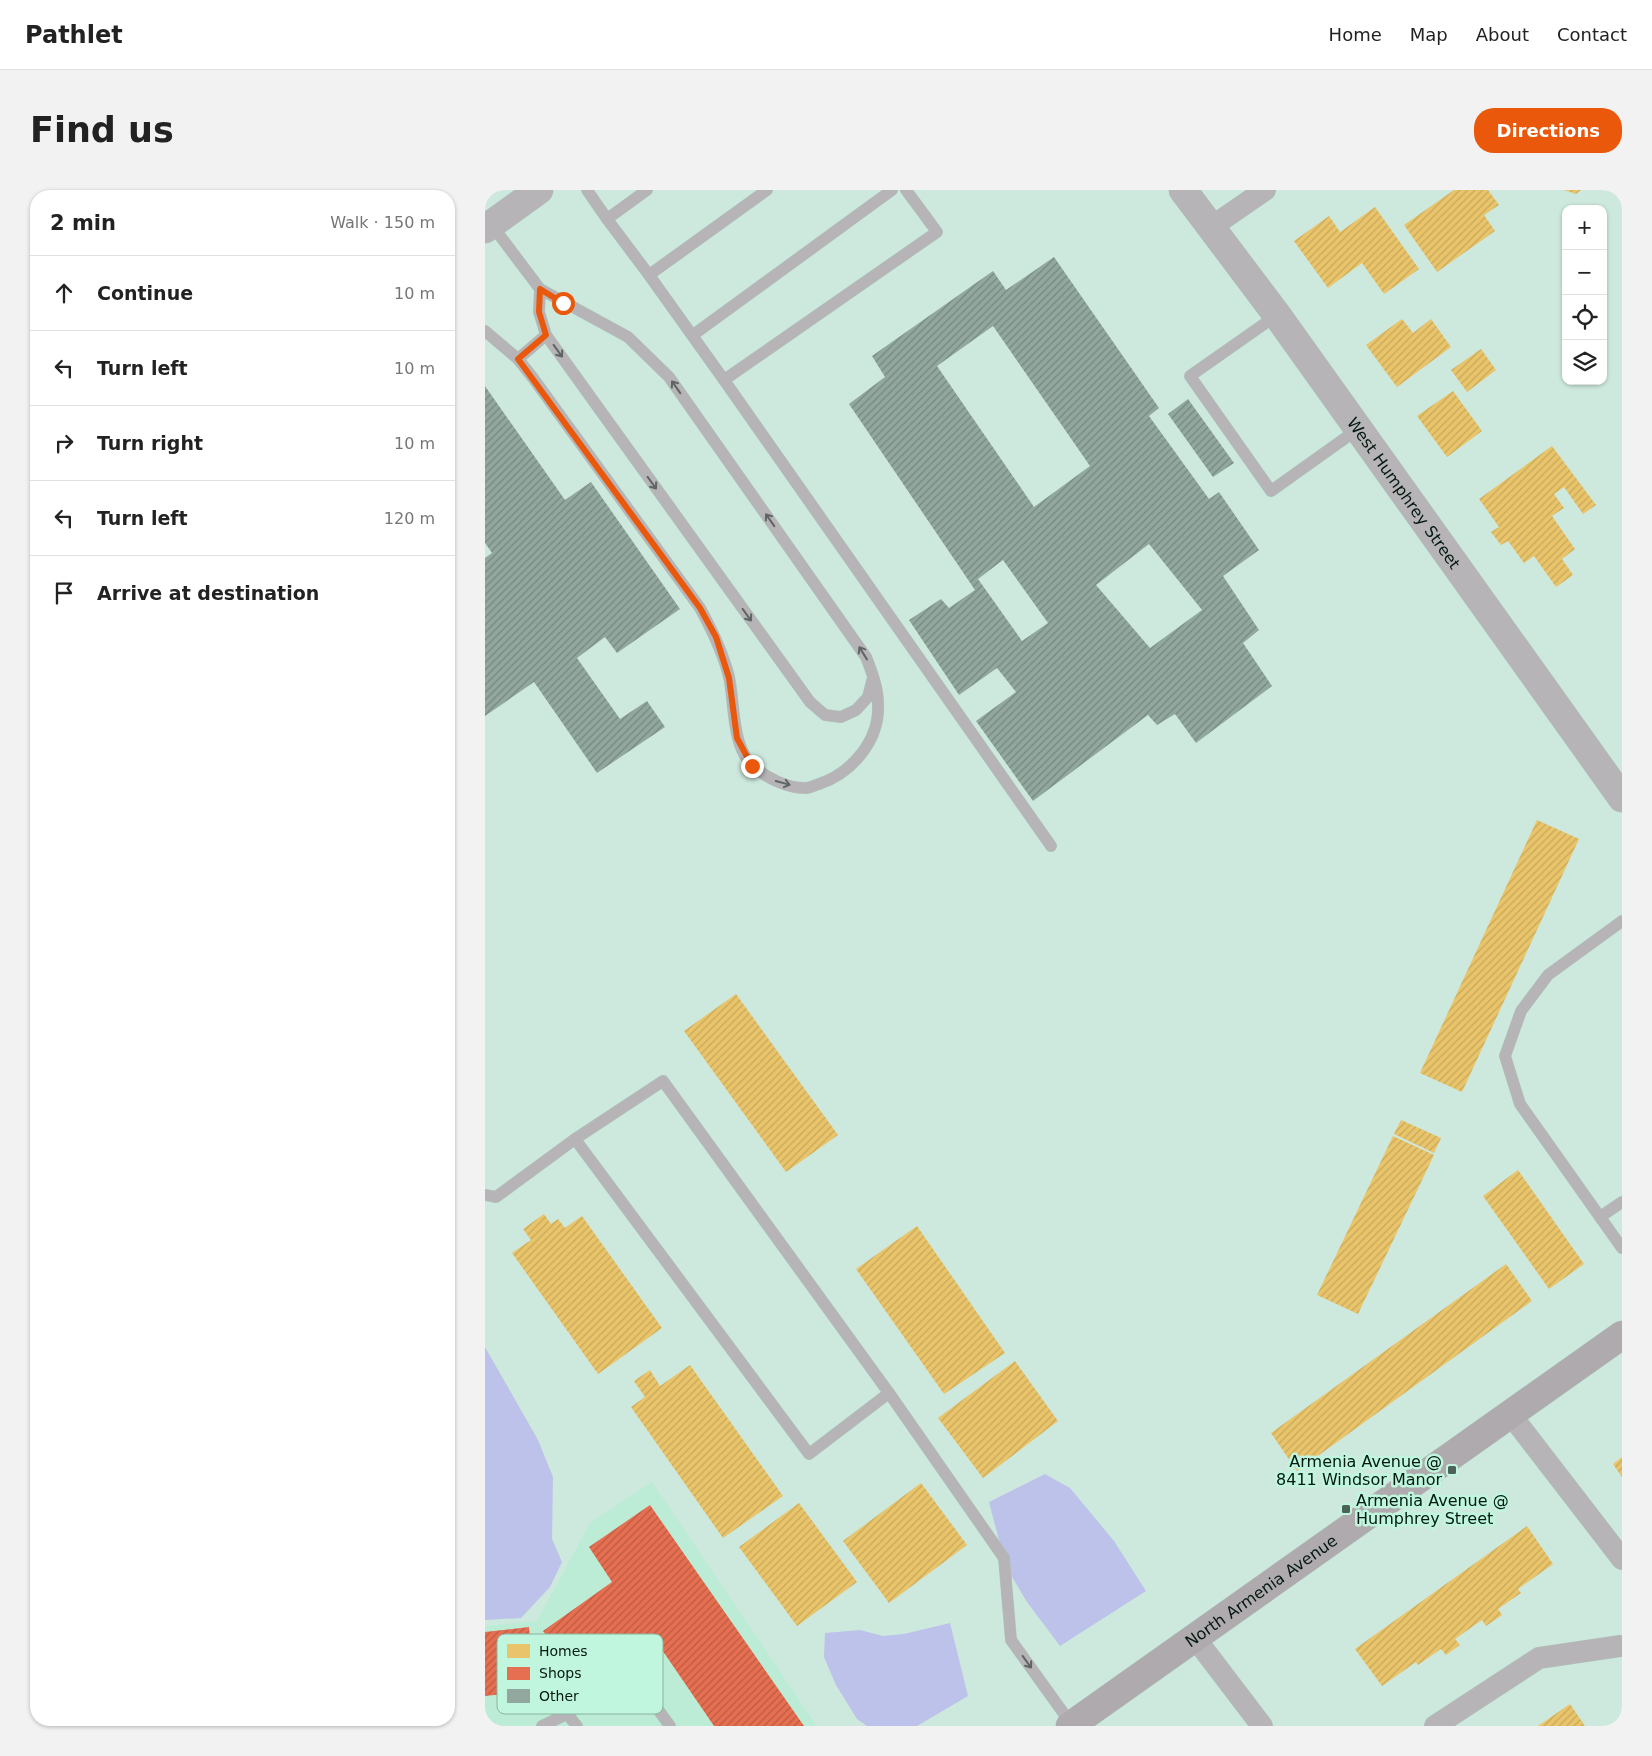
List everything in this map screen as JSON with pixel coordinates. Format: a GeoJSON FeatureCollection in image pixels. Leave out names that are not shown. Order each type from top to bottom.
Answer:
{"type":"FeatureCollection","features":[{"type":"Feature","properties":{"kind":"main road","name":"North Armenia Avenue"},"geometry":{"type":"LineString","coordinates":[[1071,1725],[1622,1335]]}},
{"type":"Feature","properties":{"kind":"street"},"geometry":{"type":"LineString","coordinates":[[488,226],[539,190]]}},
{"type":"Feature","properties":{"kind":"street","name":"West Humphrey Street"},"geometry":{"type":"LineString","coordinates":[[1183,190],[1277,315],[1622,798]]}},
{"type":"Feature","properties":{"kind":"street"},"geometry":{"type":"LineString","coordinates":[[1210,228],[1265,190]]}},
{"type":"Feature","properties":{"kind":"street"},"geometry":{"type":"LineString","coordinates":[[1511,1415],[1622,1559]]}},
{"type":"Feature","properties":{"kind":"street"},"geometry":{"type":"LineString","coordinates":[[1195,1638],[1262,1726]]}},
{"type":"Feature","properties":{"kind":"street"},"geometry":{"type":"LineString","coordinates":[[1435,1726],[1539,1658],[1621,1644]]}},
{"type":"Feature","properties":{"kind":"lane"},"geometry":{"type":"LineString","coordinates":[[587,190],[693,335],[1051,846]]}},
{"type":"Feature","properties":{"kind":"lane"},"geometry":{"type":"LineString","coordinates":[[607,219],[647,190]]}},
{"type":"Feature","properties":{"kind":"lane"},"geometry":{"type":"LineString","coordinates":[[649,275],[767,190]]}},
{"type":"Feature","properties":{"kind":"lane"},"geometry":{"type":"LineString","coordinates":[[693,335],[892,190]]}},
{"type":"Feature","properties":{"kind":"lane"},"geometry":{"type":"LineString","coordinates":[[724,380],[937,232],[906,190]]}},
{"type":"Feature","properties":{"kind":"lane"},"geometry":{"type":"LineString","coordinates":[[485,331],[518,359],[700,608],[716,637],[729,678],[737,738],[752,766],[777,782],[806,788],[832,780],[856,760],[872,736],[879,705],[874,676],[866,656],[669,377],[628,337],[540,289],[488,226]]}},
{"type":"Feature","properties":{"kind":"lane"},"geometry":{"type":"LineString","coordinates":[[540,289],[539,312],[546,335],[810,702],[825,715],[841,717],[856,710],[868,697],[874,676]]}},
{"type":"Feature","properties":{"kind":"lane"},"geometry":{"type":"LineString","coordinates":[[1277,315],[1190,376],[1271,492],[1358,429]]}},
{"type":"Feature","properties":{"kind":"lane"},"geometry":{"type":"LineString","coordinates":[[518,359],[546,335]]}},
{"type":"Feature","properties":{"kind":"lane"},"geometry":{"type":"LineString","coordinates":[[1622,921],[1549,975],[1521,1011],[1505,1056],[1520,1104],[1622,1248]]}},
{"type":"Feature","properties":{"kind":"lane"},"geometry":{"type":"LineString","coordinates":[[485,1195],[496,1197],[575,1139],[663,1081],[889,1393],[1004,1558],[1011,1640],[1071,1725]]}},
{"type":"Feature","properties":{"kind":"lane"},"geometry":{"type":"LineString","coordinates":[[575,1139],[809,1454],[889,1393]]}},
{"type":"Feature","properties":{"kind":"lane"},"geometry":{"type":"LineString","coordinates":[[1600,1217],[1622,1202]]}},
{"type":"Feature","properties":{"kind":"lane"},"geometry":{"type":"LineString","coordinates":[[542,1726],[567,1714],[577,1726]]}},
{"type":"Feature","properties":{"kind":"lane"},"geometry":{"type":"LineString","coordinates":[[661,1714],[670,1726]]}},
{"type":"Feature","properties":{"kind":"shaded area"},"geometry":{"type":"Polygon","coordinates":[[[652,1482],[817,1726],[485,1726],[485,1626],[537,1621],[590,1523],[652,1482]]]}},
{"type":"Feature","properties":{"kind":"water"},"geometry":{"type":"Polygon","coordinates":[[[485,1347],[538,1440],[553,1477],[552,1539],[562,1562],[550,1587],[521,1618],[485,1620],[485,1347]]]}},
{"type":"Feature","properties":{"kind":"water"},"geometry":{"type":"Polygon","coordinates":[[[1045,1474],[1070,1488],[1114,1541],[1146,1591],[1060,1646],[1027,1602],[1006,1567],[989,1502],[1045,1474]]]}},
{"type":"Feature","properties":{"kind":"water"},"geometry":{"type":"Polygon","coordinates":[[[950,1623],[968,1696],[917,1726],[867,1726],[857,1719],[836,1685],[824,1657],[825,1633],[860,1630],[883,1636],[904,1634],[950,1623]]]}},
{"type":"Feature","properties":{"kind":"building: Homes"},"geometry":{"type":"Polygon","coordinates":[[[1454,190],[1488,190],[1499,205],[1484,215],[1495,231],[1437,272],[1404,225],[1454,190]]]}},
{"type":"Feature","properties":{"kind":"building: Homes"},"geometry":{"type":"Polygon","coordinates":[[[1564,190],[1581,190],[1576,194],[1564,190]]]}},
{"type":"Feature","properties":{"kind":"building: Homes"},"geometry":{"type":"Polygon","coordinates":[[[1375,207],[1419,269],[1384,294],[1362,263],[1328,288],[1294,241],[1329,216],[1340,232],[1375,207]]]}},
{"type":"Feature","properties":{"kind":"building: Homes"},"geometry":{"type":"Polygon","coordinates":[[[1402,319],[1413,333],[1431,319],[1451,347],[1397,387],[1366,345],[1402,319]]]}},
{"type":"Feature","properties":{"kind":"building: Homes"},"geometry":{"type":"Polygon","coordinates":[[[1481,349],[1496,370],[1467,392],[1451,370],[1481,349]]]}},
{"type":"Feature","properties":{"kind":"building: Homes"},"geometry":{"type":"Polygon","coordinates":[[[1453,391],[1482,431],[1447,457],[1417,416],[1453,391]]]}},
{"type":"Feature","properties":{"kind":"building: Homes"},"geometry":{"type":"Polygon","coordinates":[[[1552,446],[1596,505],[1583,514],[1564,487],[1554,494],[1564,508],[1552,516],[1575,549],[1562,559],[1573,575],[1556,587],[1534,556],[1524,563],[1508,541],[1501,545],[1491,532],[1499,527],[1479,499],[1552,446]]]}},
{"type":"Feature","properties":{"kind":"building: Homes"},"geometry":{"type":"Polygon","coordinates":[[[1537,820],[1579,839],[1462,1092],[1420,1073],[1537,820]]]}},
{"type":"Feature","properties":{"kind":"building: Homes"},"geometry":{"type":"Polygon","coordinates":[[[736,994],[838,1135],[786,1172],[684,1031],[736,994]]]}},
{"type":"Feature","properties":{"kind":"building: Homes"},"geometry":{"type":"Polygon","coordinates":[[[1401,1120],[1441,1138],[1434,1153],[1394,1134],[1401,1120]]]}},
{"type":"Feature","properties":{"kind":"building: Homes"},"geometry":{"type":"Polygon","coordinates":[[[1393,1136],[1434,1155],[1358,1314],[1317,1295],[1393,1136]]]}},
{"type":"Feature","properties":{"kind":"building: Homes"},"geometry":{"type":"Polygon","coordinates":[[[1518,1170],[1584,1264],[1549,1289],[1483,1196],[1518,1170]]]}},
{"type":"Feature","properties":{"kind":"building: Homes"},"geometry":{"type":"Polygon","coordinates":[[[544,1214],[551,1224],[558,1219],[565,1228],[582,1216],[662,1328],[598,1374],[512,1253],[531,1240],[523,1229],[544,1214]]]}},
{"type":"Feature","properties":{"kind":"building: Homes"},"geometry":{"type":"Polygon","coordinates":[[[917,1226],[1005,1353],[944,1394],[856,1269],[917,1226]]]}},
{"type":"Feature","properties":{"kind":"building: Homes"},"geometry":{"type":"Polygon","coordinates":[[[1506,1264],[1532,1301],[1297,1471],[1271,1433],[1506,1264]]]}},
{"type":"Feature","properties":{"kind":"building: Homes"},"geometry":{"type":"Polygon","coordinates":[[[1015,1361],[1058,1421],[983,1478],[938,1418],[1015,1361]]]}},
{"type":"Feature","properties":{"kind":"building: Homes"},"geometry":{"type":"Polygon","coordinates":[[[690,1365],[783,1496],[723,1538],[631,1407],[645,1397],[634,1381],[650,1370],[660,1386],[690,1365]]]}},
{"type":"Feature","properties":{"kind":"building: Homes"},"geometry":{"type":"Polygon","coordinates":[[[1622,1457],[1622,1477],[1613,1464],[1622,1457]]]}},
{"type":"Feature","properties":{"kind":"building: Homes"},"geometry":{"type":"Polygon","coordinates":[[[921,1483],[967,1545],[889,1603],[843,1541],[921,1483]]]}},
{"type":"Feature","properties":{"kind":"building: Homes"},"geometry":{"type":"Polygon","coordinates":[[[799,1503],[857,1582],[797,1626],[739,1547],[799,1503]]]}},
{"type":"Feature","properties":{"kind":"building: Homes"},"geometry":{"type":"Polygon","coordinates":[[[1527,1526],[1553,1564],[1518,1589],[1521,1593],[1498,1609],[1502,1615],[1486,1626],[1482,1620],[1455,1639],[1460,1645],[1446,1655],[1441,1649],[1418,1665],[1416,1662],[1382,1686],[1355,1649],[1527,1526]]]}},
{"type":"Feature","properties":{"kind":"building: Homes"},"geometry":{"type":"Polygon","coordinates":[[[1570,1704],[1585,1726],[1538,1726],[1570,1704]]]}},
{"type":"Feature","properties":{"kind":"building: Shops"},"geometry":{"type":"Polygon","coordinates":[[[650,1505],[804,1726],[714,1726],[663,1651],[663,1634],[545,1634],[543,1631],[612,1582],[589,1547],[650,1505]]]}},
{"type":"Feature","properties":{"kind":"building: Shops"},"geometry":{"type":"Polygon","coordinates":[[[529,1627],[530,1634],[497,1634],[497,1695],[485,1696],[485,1632],[529,1627]]]}},
{"type":"Feature","properties":{"kind":"building: Other"},"geometry":{"type":"Polygon","coordinates":[[[1054,257],[1159,408],[1149,416],[1209,499],[1219,492],[1259,550],[1223,576],[1259,630],[1243,643],[1272,686],[1196,743],[1175,714],[1157,725],[1148,715],[1033,801],[976,721],[1016,692],[997,668],[959,695],[909,620],[941,599],[949,608],[975,590],[849,404],[885,377],[872,356],[993,271],[1006,290],[1054,257]],[[993,326],[937,366],[1034,507],[1090,466],[993,326]],[[1149,544],[1096,585],[1150,648],[1202,610],[1149,544]],[[1003,560],[978,579],[1022,641],[1048,623],[1003,560]]]}},
{"type":"Feature","properties":{"kind":"building: Other"},"geometry":{"type":"Polygon","coordinates":[[[485,386],[565,500],[591,482],[680,609],[617,653],[605,637],[577,658],[620,719],[647,701],[665,727],[597,773],[534,682],[485,716],[485,558],[492,553],[485,543],[485,386]]]}},
{"type":"Feature","properties":{"kind":"building: Other"},"geometry":{"type":"Polygon","coordinates":[[[1188,399],[1234,463],[1213,477],[1168,414],[1188,399]]]}},
{"type":"Feature","properties":{"kind":"place","name":"Armenia Avenue @ 8411 Windsor Manor"},"geometry":{"type":"Point","coordinates":[1452,1470]}},
{"type":"Feature","properties":{"kind":"place","name":"Armenia Avenue @ Humphrey Street"},"geometry":{"type":"Point","coordinates":[1346,1509]}},
{"type":"Feature","properties":{"kind":"route"},"geometry":{"type":"LineString","coordinates":[[563,303],[540,289],[539,312],[546,335],[518,359],[700,608],[716,637],[729,678],[737,738],[752,766]]}}]}
